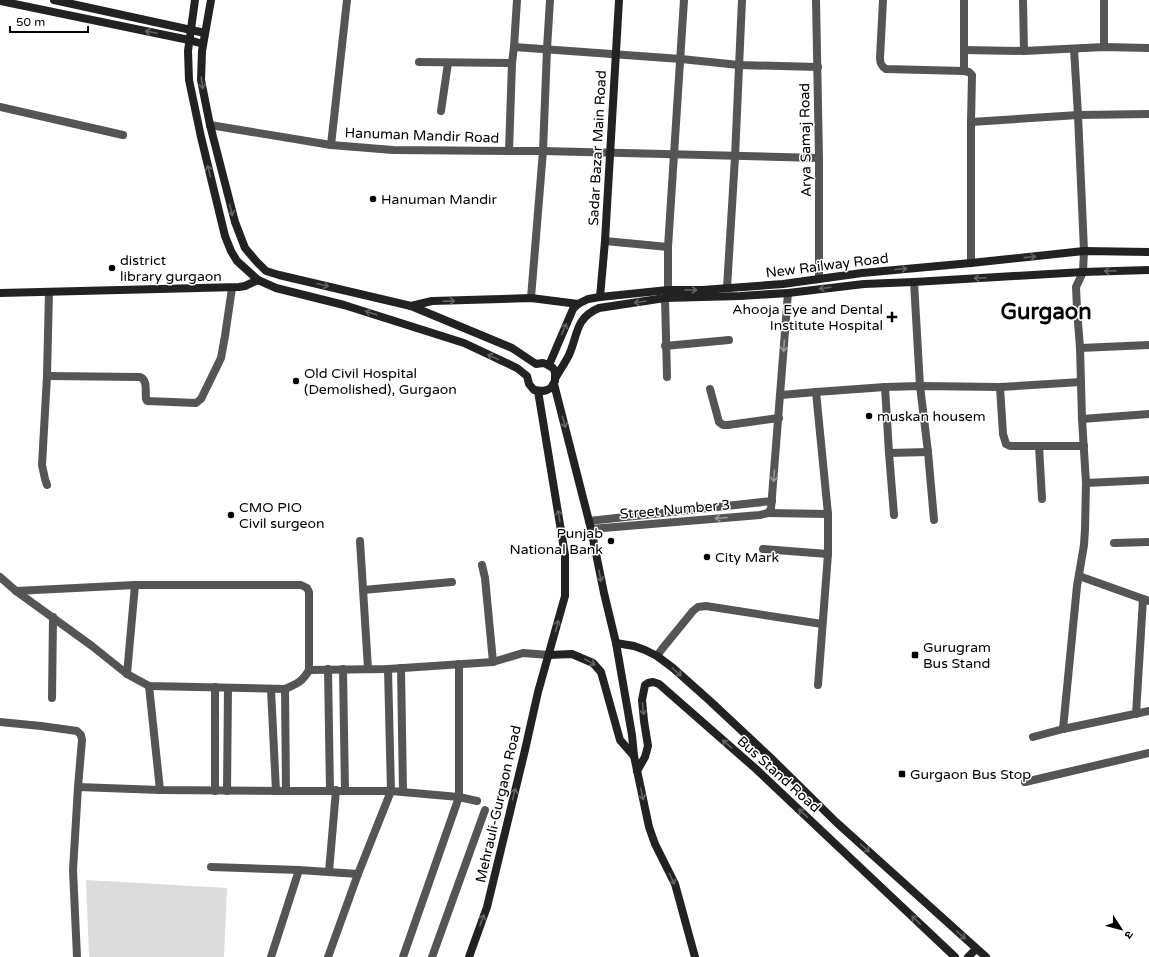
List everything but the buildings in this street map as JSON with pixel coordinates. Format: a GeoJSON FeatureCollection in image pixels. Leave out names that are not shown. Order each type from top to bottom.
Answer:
{"type":"FeatureCollection","features":[{"type":"Feature","properties":{"kind":"main road"},"geometry":{"type":"LineString","coordinates":[[54,0],[205,34]]}},
{"type":"Feature","properties":{"kind":"main road"},"geometry":{"type":"LineString","coordinates":[[195,0],[189,40],[189,80],[225,236],[237,261],[258,280],[276,288],[344,305],[464,344],[517,368],[527,376],[527,380],[531,388],[538,391],[547,390],[555,380]]}},
{"type":"Feature","properties":{"kind":"main road"},"geometry":{"type":"LineString","coordinates":[[211,0],[202,51],[201,80],[210,125],[235,222],[245,248],[256,261],[266,271],[279,275],[411,306],[506,346],[536,364],[543,363],[553,368],[616,643],[632,735],[634,756],[649,827],[655,844],[675,884],[696,957]]}},
{"type":"Feature","properties":{"kind":"main road","name":"Sadar Bazar Main Road"},"geometry":{"type":"LineString","coordinates":[[600,297],[605,241],[619,0]]}},
{"type":"Feature","properties":{"kind":"main road"},"geometry":{"type":"LineString","coordinates":[[0,1],[18,2],[203,44]]}},
{"type":"Feature","properties":{"kind":"main road","name":"New Railway Road"},"geometry":{"type":"LineString","coordinates":[[578,304],[588,299],[600,297],[668,290],[783,284],[862,273],[1084,251],[1149,252]]}},
{"type":"Feature","properties":{"kind":"main road","name":"New Railway Road"},"geometry":{"type":"LineString","coordinates":[[555,380],[569,355],[583,319],[591,311],[599,308],[665,298],[788,293],[864,284],[1082,272],[1149,270]]}},
{"type":"Feature","properties":{"kind":"main road"},"geometry":{"type":"LineString","coordinates":[[0,293],[232,288],[245,286],[258,280]]}},
{"type":"Feature","properties":{"kind":"main road"},"geometry":{"type":"LineString","coordinates":[[411,306],[432,301],[531,298],[578,304]]}},
{"type":"Feature","properties":{"kind":"main road"},"geometry":{"type":"LineString","coordinates":[[549,365],[573,309],[578,304]]}},
{"type":"Feature","properties":{"kind":"main road","name":"Mehrauli-Gurgaon Road"},"geometry":{"type":"LineString","coordinates":[[469,957],[487,907],[538,692],[565,596],[565,554],[538,391]]}},
{"type":"Feature","properties":{"kind":"main road","name":"Bus Stand Road"},"geometry":{"type":"LineString","coordinates":[[616,643],[634,646],[657,656],[673,668],[785,771],[836,822],[986,957]]}},
{"type":"Feature","properties":{"kind":"main road"},"geometry":{"type":"LineString","coordinates":[[549,655],[572,654],[593,663],[601,672],[620,740],[634,756]]}},
{"type":"Feature","properties":{"kind":"main road","name":"Bus Stand Road"},"geometry":{"type":"LineString","coordinates":[[637,771],[645,758],[648,746],[642,700],[643,693],[645,685],[653,682],[659,684],[756,769],[955,957]]}},
{"type":"Feature","properties":{"kind":"main road"},"geometry":{"type":"LineString","coordinates":[[968,957],[976,949]]}},
{"type":"Feature","properties":{"kind":"street"},"geometry":{"type":"LineString","coordinates":[[331,145],[347,0]]}},
{"type":"Feature","properties":{"kind":"street"},"geometry":{"type":"LineString","coordinates":[[509,151],[512,62],[517,0]]}},
{"type":"Feature","properties":{"kind":"street"},"geometry":{"type":"LineString","coordinates":[[531,298],[543,151],[550,0]]}},
{"type":"Feature","properties":{"kind":"street"},"geometry":{"type":"LineString","coordinates":[[668,290],[668,247],[684,0]]}},
{"type":"Feature","properties":{"kind":"street"},"geometry":{"type":"LineString","coordinates":[[727,288],[742,0]]}},
{"type":"Feature","properties":{"kind":"street","name":"Arya Samaj Road"},"geometry":{"type":"LineString","coordinates":[[816,0],[819,158],[819,279]]}},
{"type":"Feature","properties":{"kind":"street"},"geometry":{"type":"LineString","coordinates":[[882,0],[880,64],[883,67],[886,69],[964,71],[969,72],[972,75],[971,263]]}},
{"type":"Feature","properties":{"kind":"street"},"geometry":{"type":"LineString","coordinates":[[964,0],[964,71]]}},
{"type":"Feature","properties":{"kind":"street"},"geometry":{"type":"LineString","coordinates":[[1023,0],[1024,51]]}},
{"type":"Feature","properties":{"kind":"street"},"geometry":{"type":"LineString","coordinates":[[1104,0],[1104,47]]}},
{"type":"Feature","properties":{"kind":"street"},"geometry":{"type":"LineString","coordinates":[[514,47],[681,59],[739,65],[818,67]]}},
{"type":"Feature","properties":{"kind":"street"},"geometry":{"type":"LineString","coordinates":[[964,50],[1024,51],[1104,47],[1149,48]]}},
{"type":"Feature","properties":{"kind":"street"},"geometry":{"type":"LineString","coordinates":[[1064,729],[1076,594],[1084,545],[1086,483],[1076,287],[1082,272],[1084,251],[1074,49]]}},
{"type":"Feature","properties":{"kind":"street"},"geometry":{"type":"LineString","coordinates":[[419,62],[512,62]]}},
{"type":"Feature","properties":{"kind":"street"},"geometry":{"type":"LineString","coordinates":[[441,111],[448,63]]}},
{"type":"Feature","properties":{"kind":"street"},"geometry":{"type":"LineString","coordinates":[[0,107],[123,135]]}},
{"type":"Feature","properties":{"kind":"street"},"geometry":{"type":"LineString","coordinates":[[971,122],[1078,115],[1149,114]]}},
{"type":"Feature","properties":{"kind":"street","name":"Hanuman Mandir Road"},"geometry":{"type":"LineString","coordinates":[[210,125],[331,145],[393,150],[543,151],[819,158]]}},
{"type":"Feature","properties":{"kind":"street"},"geometry":{"type":"LineString","coordinates":[[605,241],[668,247]]}},
{"type":"Feature","properties":{"kind":"street"},"geometry":{"type":"LineString","coordinates":[[914,282],[920,386],[934,520]]}},
{"type":"Feature","properties":{"kind":"street"},"geometry":{"type":"LineString","coordinates":[[47,376],[140,377],[145,381],[147,401],[196,404],[201,399],[221,358],[232,288]]}},
{"type":"Feature","properties":{"kind":"street"},"geometry":{"type":"LineString","coordinates":[[47,485],[42,465],[47,376],[49,292]]}},
{"type":"Feature","properties":{"kind":"street"},"geometry":{"type":"LineString","coordinates":[[764,514],[771,509],[772,501],[788,293]]}},
{"type":"Feature","properties":{"kind":"street"},"geometry":{"type":"LineString","coordinates":[[665,298],[665,346],[667,377]]}},
{"type":"Feature","properties":{"kind":"street"},"geometry":{"type":"LineString","coordinates":[[665,346],[729,340]]}},
{"type":"Feature","properties":{"kind":"street"},"geometry":{"type":"LineString","coordinates":[[1080,348],[1149,345]]}},
{"type":"Feature","properties":{"kind":"street"},"geometry":{"type":"LineString","coordinates":[[781,396],[885,387],[1000,387],[1081,382]]}},
{"type":"Feature","properties":{"kind":"street"},"geometry":{"type":"LineString","coordinates":[[885,387],[894,515]]}},
{"type":"Feature","properties":{"kind":"street"},"geometry":{"type":"LineString","coordinates":[[1000,387],[1003,434],[1006,444],[1010,446],[1084,446]]}},
{"type":"Feature","properties":{"kind":"street"},"geometry":{"type":"LineString","coordinates":[[710,388],[718,422],[723,425],[779,418]]}},
{"type":"Feature","properties":{"kind":"street"},"geometry":{"type":"LineString","coordinates":[[816,392],[828,514],[828,554],[818,685]]}},
{"type":"Feature","properties":{"kind":"street"},"geometry":{"type":"LineString","coordinates":[[1082,419],[1149,414]]}},
{"type":"Feature","properties":{"kind":"street"},"geometry":{"type":"LineString","coordinates":[[1039,446],[1042,499]]}},
{"type":"Feature","properties":{"kind":"street"},"geometry":{"type":"LineString","coordinates":[[889,453],[928,452]]}},
{"type":"Feature","properties":{"kind":"street"},"geometry":{"type":"LineString","coordinates":[[1086,483],[1149,480]]}},
{"type":"Feature","properties":{"kind":"street"},"geometry":{"type":"LineString","coordinates":[[590,525],[772,501]]}},
{"type":"Feature","properties":{"kind":"street","name":"Street Number 3"},"geometry":{"type":"LineString","coordinates":[[590,525],[764,514],[828,514]]}},
{"type":"Feature","properties":{"kind":"street"},"geometry":{"type":"LineString","coordinates":[[360,540],[368,669]]}},
{"type":"Feature","properties":{"kind":"street"},"geometry":{"type":"LineString","coordinates":[[1114,543],[1149,542]]}},
{"type":"Feature","properties":{"kind":"street"},"geometry":{"type":"LineString","coordinates":[[763,549],[828,554]]}},
{"type":"Feature","properties":{"kind":"street"},"geometry":{"type":"LineString","coordinates":[[482,564],[485,578],[493,662]]}},
{"type":"Feature","properties":{"kind":"street"},"geometry":{"type":"LineString","coordinates":[[1079,576],[1146,600],[1136,714]]}},
{"type":"Feature","properties":{"kind":"street"},"geometry":{"type":"LineString","coordinates":[[0,577],[16,591],[92,646],[126,674],[149,686],[285,689],[305,678],[309,670],[309,592],[307,588],[302,585],[134,585],[16,591]]}},
{"type":"Feature","properties":{"kind":"street"},"geometry":{"type":"LineString","coordinates":[[363,590],[452,582]]}},
{"type":"Feature","properties":{"kind":"street"},"geometry":{"type":"LineString","coordinates":[[126,674],[134,585]]}},
{"type":"Feature","properties":{"kind":"street"},"geometry":{"type":"LineString","coordinates":[[657,656],[692,611],[698,607],[706,606],[822,624]]}},
{"type":"Feature","properties":{"kind":"street"},"geometry":{"type":"LineString","coordinates":[[52,698],[53,617]]}},
{"type":"Feature","properties":{"kind":"street"},"geometry":{"type":"LineString","coordinates":[[309,670],[388,669],[493,662],[523,653],[549,655]]}},
{"type":"Feature","properties":{"kind":"street"},"geometry":{"type":"LineString","coordinates":[[403,957],[459,797],[459,664]]}},
{"type":"Feature","properties":{"kind":"street"},"geometry":{"type":"LineString","coordinates":[[401,668],[402,792]]}},
{"type":"Feature","properties":{"kind":"street"},"geometry":{"type":"LineString","coordinates":[[328,669],[333,790],[329,872]]}},
{"type":"Feature","properties":{"kind":"street"},"geometry":{"type":"LineString","coordinates":[[343,669],[345,790]]}},
{"type":"Feature","properties":{"kind":"street"},"geometry":{"type":"LineString","coordinates":[[328,957],[358,874],[391,791],[388,669]]}},
{"type":"Feature","properties":{"kind":"street"},"geometry":{"type":"LineString","coordinates":[[149,686],[160,790]]}},
{"type":"Feature","properties":{"kind":"street"},"geometry":{"type":"LineString","coordinates":[[215,687],[215,791]]}},
{"type":"Feature","properties":{"kind":"street"},"geometry":{"type":"LineString","coordinates":[[227,791],[228,688]]}},
{"type":"Feature","properties":{"kind":"street"},"geometry":{"type":"LineString","coordinates":[[272,689],[276,791]]}},
{"type":"Feature","properties":{"kind":"street"},"geometry":{"type":"LineString","coordinates":[[285,689],[286,791]]}},
{"type":"Feature","properties":{"kind":"street"},"geometry":{"type":"LineString","coordinates":[[1033,737],[1149,711]]}},
{"type":"Feature","properties":{"kind":"street"},"geometry":{"type":"LineString","coordinates":[[0,722],[77,731],[81,735],[82,740],[73,870],[77,957]]}},
{"type":"Feature","properties":{"kind":"street"},"geometry":{"type":"LineString","coordinates":[[1025,782],[1149,753]]}},
{"type":"Feature","properties":{"kind":"street"},"geometry":{"type":"LineString","coordinates":[[78,787],[215,791],[391,791],[459,797],[477,801]]}},
{"type":"Feature","properties":{"kind":"street"},"geometry":{"type":"LineString","coordinates":[[432,957],[485,810]]}},
{"type":"Feature","properties":{"kind":"street"},"geometry":{"type":"LineString","coordinates":[[211,867],[358,874]]}},
{"type":"Feature","properties":{"kind":"street"},"geometry":{"type":"LineString","coordinates":[[271,957],[299,870]]}},
{"type":"Feature","properties":{"kind":"shaded area"},"geometry":{"type":"Polygon","coordinates":[[[86,880],[227,888],[224,957],[89,957],[86,880]]]}},
{"type":"Feature","properties":{"kind":"place","name":"Hanuman Mandir"},"geometry":{"type":"Point","coordinates":[373,199]}},
{"type":"Feature","properties":{"kind":"place","name":"district library gurgaon"},"geometry":{"type":"Point","coordinates":[112,268]}},
{"type":"Feature","properties":{"kind":"place","name":"Ahooja Eye and Dental Institute Hospital"},"geometry":{"type":"Point","coordinates":[892,317]}},
{"type":"Feature","properties":{"kind":"place","name":"Old Civil Hospital (Demolished), Gurgaon"},"geometry":{"type":"Point","coordinates":[296,381]}},
{"type":"Feature","properties":{"kind":"place","name":"muskan housem"},"geometry":{"type":"Point","coordinates":[869,416]}},
{"type":"Feature","properties":{"kind":"place","name":"CMO PIO Civil surgeon"},"geometry":{"type":"Point","coordinates":[231,515]}},
{"type":"Feature","properties":{"kind":"place","name":"Punjab National Bank"},"geometry":{"type":"Point","coordinates":[611,541]}},
{"type":"Feature","properties":{"kind":"place","name":"City Mark"},"geometry":{"type":"Point","coordinates":[707,557]}},
{"type":"Feature","properties":{"kind":"place","name":"Gurugram Bus Stand"},"geometry":{"type":"Point","coordinates":[915,655]}},
{"type":"Feature","properties":{"kind":"place","name":"Gurgaon Bus Stop"},"geometry":{"type":"Point","coordinates":[902,774]}},
{"type":"Feature","properties":{"kind":"district","name":"Gurgaon"},"geometry":{"type":"Point","coordinates":[1046,311]}}]}
